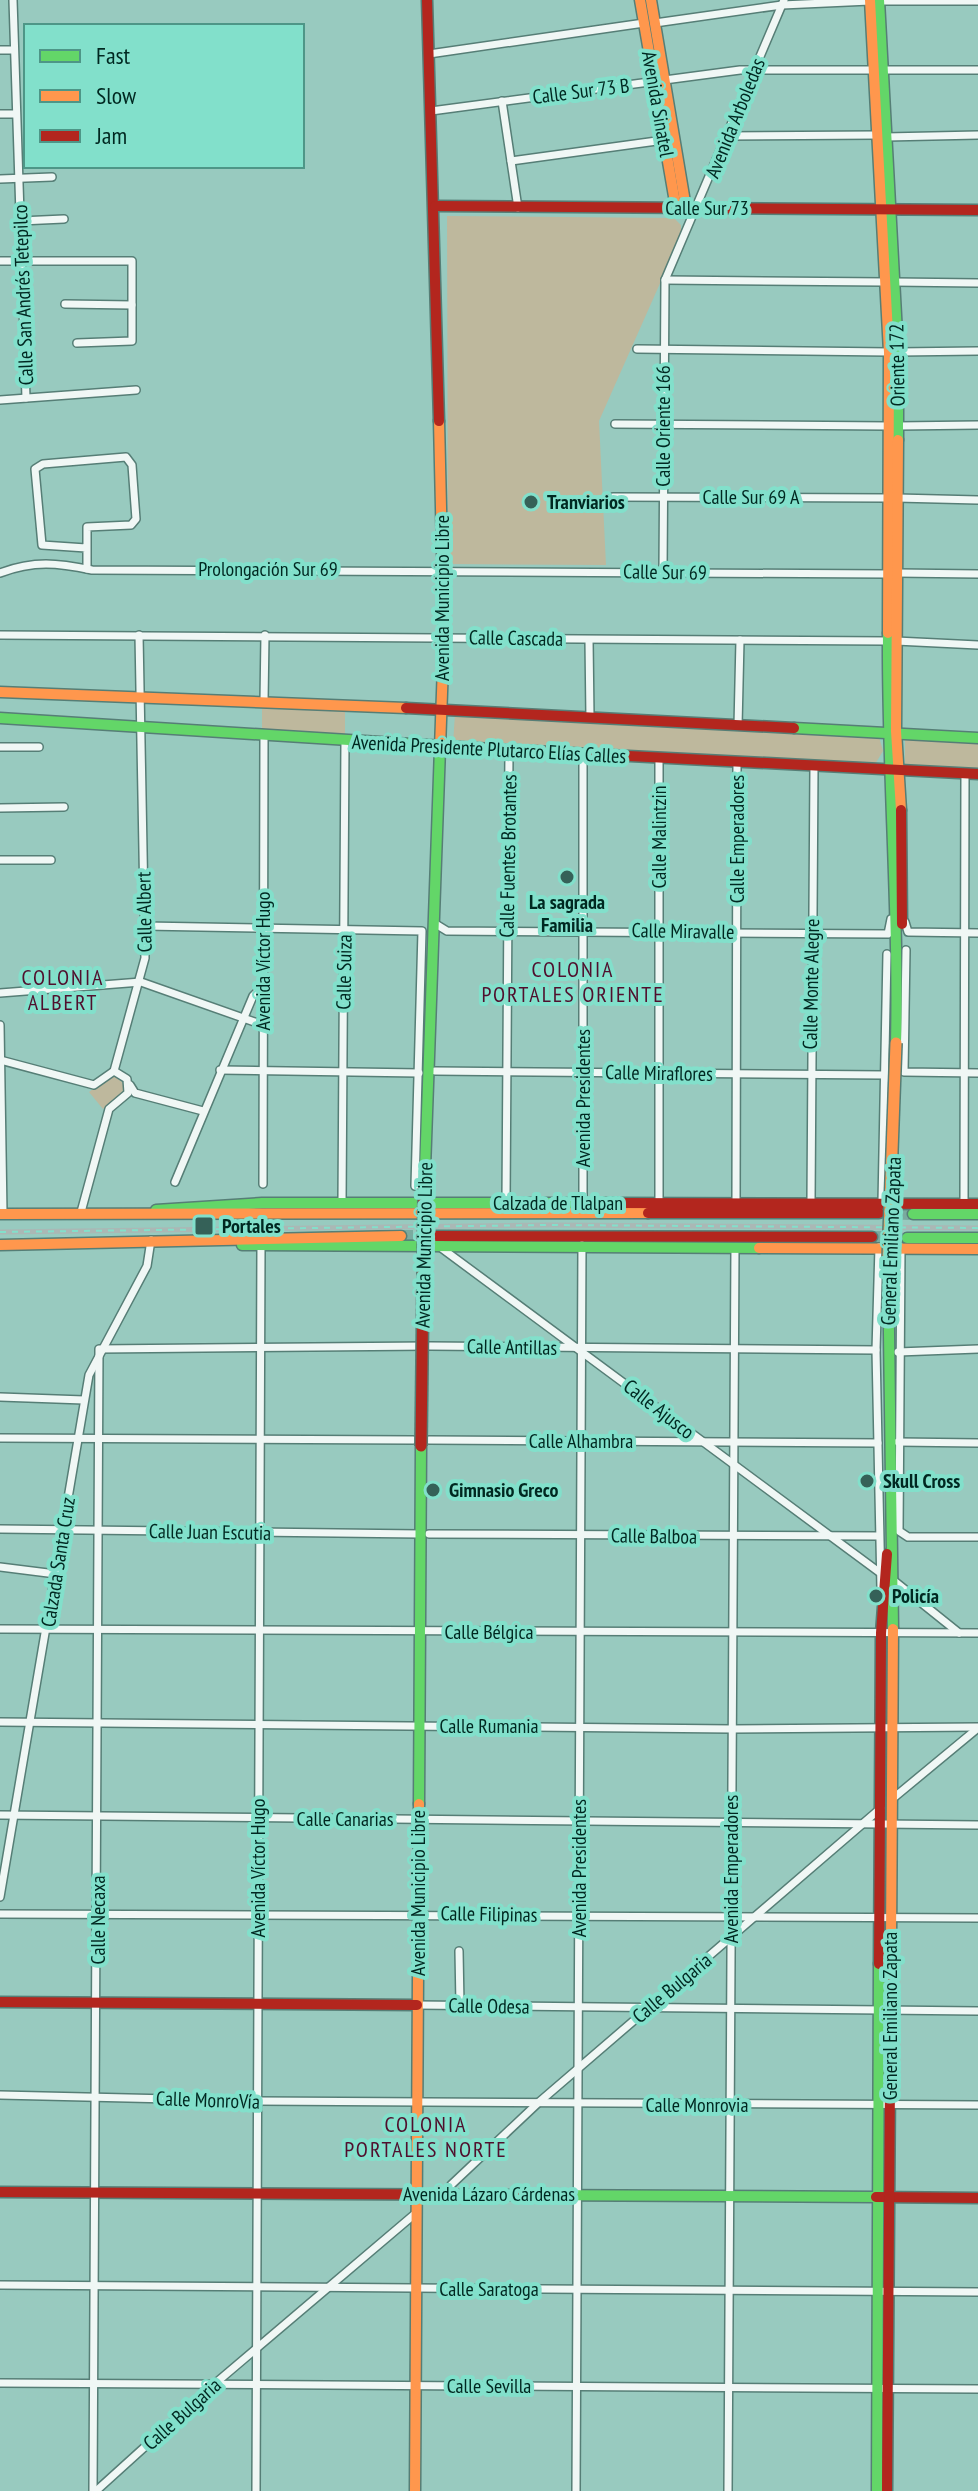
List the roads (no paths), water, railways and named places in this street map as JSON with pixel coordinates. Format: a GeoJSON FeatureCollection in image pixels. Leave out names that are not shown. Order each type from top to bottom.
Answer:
{"type":"FeatureCollection","features":[{"type":"Feature","properties":{"kind":"main road","name":"Avenida Municipio Libre"},"geometry":{"type":"LineString","coordinates":[[415,2491],[424,1197],[444,637],[435,206],[427,0]]}},
{"type":"Feature","properties":{"kind":"main road","name":"Avenida Sinatel"},"geometry":{"type":"LineString","coordinates":[[640,0],[649,23],[687,208]]}},
{"type":"Feature","properties":{"kind":"main road","name":"Avenida Sinatel"},"geometry":{"type":"LineString","coordinates":[[649,23],[651,0]]}},
{"type":"Feature","properties":{"kind":"main road","name":"Oriente 172"},"geometry":{"type":"LineString","coordinates":[[875,1],[893,352],[892,731]]}},
{"type":"Feature","properties":{"kind":"main road","name":"Avenida Sinatel"},"geometry":{"type":"LineString","coordinates":[[659,81],[664,140],[687,208]]}},
{"type":"Feature","properties":{"kind":"main road","name":"Calle Sur 73"},"geometry":{"type":"LineString","coordinates":[[435,206],[978,210]]}},
{"type":"Feature","properties":{"kind":"main road","name":"Avenida Presidente Plutarco Elías Calles"},"geometry":{"type":"LineString","coordinates":[[0,692],[442,709],[978,738]]}},
{"type":"Feature","properties":{"kind":"main road","name":"Avenida Presidente Plutarco Elías Calles"},"geometry":{"type":"LineString","coordinates":[[0,718],[345,742],[978,774]]}},
{"type":"Feature","properties":{"kind":"main road","name":"General Emiliano Zapata"},"geometry":{"type":"LineString","coordinates":[[887,1633],[881,1592],[890,1488],[888,1260],[898,975],[904,940],[897,770],[892,731]]}},
{"type":"Feature","properties":{"kind":"main road","name":"General Emiliano Zapata"},"geometry":{"type":"LineString","coordinates":[[897,770],[892,889],[904,940]]}},
{"type":"Feature","properties":{"kind":"main road","name":"Calzada de Tlalpan"},"geometry":{"type":"LineString","coordinates":[[140,1214],[171,1207],[342,1203],[811,1202],[880,1208]]}},
{"type":"Feature","properties":{"kind":"main road","name":"Calzada de Tlalpan"},"geometry":{"type":"LineString","coordinates":[[1,1214],[880,1208],[978,1204]]}},
{"type":"Feature","properties":{"kind":"main road"},"geometry":{"type":"LineString","coordinates":[[913,1214],[978,1214]]}},
{"type":"Feature","properties":{"kind":"main road","name":"Calzada de Tlalpan"},"geometry":{"type":"LineString","coordinates":[[0,1245],[401,1236]]}},
{"type":"Feature","properties":{"kind":"main road","name":"Calzada de Tlalpan"},"geometry":{"type":"LineString","coordinates":[[174,1239],[190,1246],[437,1241],[904,1242],[978,1238]]}},
{"type":"Feature","properties":{"kind":"main road","name":"Calzada de Tlalpan"},"geometry":{"type":"LineString","coordinates":[[437,1241],[735,1247],[876,1242]]}},
{"type":"Feature","properties":{"kind":"main road","name":"Calzada de Tlalpan"},"geometry":{"type":"LineString","coordinates":[[904,1242],[978,1249]]}},
{"type":"Feature","properties":{"kind":"main road","name":"General Emiliano Zapata"},"geometry":{"type":"LineString","coordinates":[[884,1539],[893,1580],[887,1633],[886,1728],[880,1809],[885,1824]]}},
{"type":"Feature","properties":{"kind":"main road","name":"General Emiliano Zapata"},"geometry":{"type":"LineString","coordinates":[[886,1728],[891,1800],[885,1824],[883,2388],[887,2491]]}},
{"type":"Feature","properties":{"kind":"main road","name":"Calle Odesa"},"geometry":{"type":"LineString","coordinates":[[0,2002],[417,2005]]}},
{"type":"Feature","properties":{"kind":"main road","name":"Avenida Lázaro Cárdenas"},"geometry":{"type":"LineString","coordinates":[[0,2192],[978,2198]]}},
{"type":"Feature","properties":{"kind":"main road","name":"General Emiliano Zapata"},"geometry":{"type":"LineString","coordinates":[[877,2491],[883,2388]]}},
{"type":"Feature","properties":{"kind":"street","name":"Calle San Andrés Tetepilco"},"geometry":{"type":"LineString","coordinates":[[13,0],[26,398]]}},
{"type":"Feature","properties":{"kind":"street"},"geometry":{"type":"LineString","coordinates":[[429,54],[783,2],[978,1]]}},
{"type":"Feature","properties":{"kind":"street","name":"Avenida Arboledas"},"geometry":{"type":"LineString","coordinates":[[665,280],[687,208],[726,136],[783,2]]}},
{"type":"Feature","properties":{"kind":"street"},"geometry":{"type":"LineString","coordinates":[[0,50],[14,50]]}},
{"type":"Feature","properties":{"kind":"street","name":"Calle Sur 73 B"},"geometry":{"type":"LineString","coordinates":[[431,111],[755,68],[978,70]]}},
{"type":"Feature","properties":{"kind":"street"},"geometry":{"type":"LineString","coordinates":[[502,101],[518,208]]}},
{"type":"Feature","properties":{"kind":"street"},"geometry":{"type":"LineString","coordinates":[[0,114],[16,114]]}},
{"type":"Feature","properties":{"kind":"street"},"geometry":{"type":"LineString","coordinates":[[726,136],[978,135]]}},
{"type":"Feature","properties":{"kind":"street"},"geometry":{"type":"LineString","coordinates":[[511,161],[664,140]]}},
{"type":"Feature","properties":{"kind":"street"},"geometry":{"type":"LineString","coordinates":[[0,179],[52,177]]}},
{"type":"Feature","properties":{"kind":"street"},"geometry":{"type":"LineString","coordinates":[[20,221],[64,219]]}},
{"type":"Feature","properties":{"kind":"street"},"geometry":{"type":"LineString","coordinates":[[0,261],[132,261],[132,341],[77,343]]}},
{"type":"Feature","properties":{"kind":"street"},"geometry":{"type":"LineString","coordinates":[[665,280],[978,283]]}},
{"type":"Feature","properties":{"kind":"street","name":"Calle Oriente 166"},"geometry":{"type":"LineString","coordinates":[[663,572],[665,280]]}},
{"type":"Feature","properties":{"kind":"street"},"geometry":{"type":"LineString","coordinates":[[65,304],[132,305]]}},
{"type":"Feature","properties":{"kind":"street"},"geometry":{"type":"LineString","coordinates":[[637,349],[978,351]]}},
{"type":"Feature","properties":{"kind":"street"},"geometry":{"type":"LineString","coordinates":[[0,400],[136,390]]}},
{"type":"Feature","properties":{"kind":"street"},"geometry":{"type":"LineString","coordinates":[[615,424],[978,425]]}},
{"type":"Feature","properties":{"kind":"street"},"geometry":{"type":"LineString","coordinates":[[86,548],[42,545],[35,469],[40,465],[126,457],[132,465],[135,521],[87,527],[86,548],[90,569]]}},
{"type":"Feature","properties":{"kind":"street","name":"Calle Sur 69 A"},"geometry":{"type":"LineString","coordinates":[[613,497],[978,500]]}},
{"type":"Feature","properties":{"kind":"street","name":"Prolongación Sur 69"},"geometry":{"type":"LineString","coordinates":[[0,573],[21,565],[50,561],[90,569],[443,570]]}},
{"type":"Feature","properties":{"kind":"street","name":"Calle Sur 69"},"geometry":{"type":"LineString","coordinates":[[443,570],[978,574]]}},
{"type":"Feature","properties":{"kind":"street","name":"Calle Cascada"},"geometry":{"type":"LineString","coordinates":[[0,635],[892,641],[978,645]]}},
{"type":"Feature","properties":{"kind":"street","name":"Calle Albert"},"geometry":{"type":"LineString","coordinates":[[114,1071],[141,982],[145,926],[139,635]]}},
{"type":"Feature","properties":{"kind":"street"},"geometry":{"type":"LineString","coordinates":[[264,701],[265,635]]}},
{"type":"Feature","properties":{"kind":"street"},"geometry":{"type":"LineString","coordinates":[[589,640],[590,718]]}},
{"type":"Feature","properties":{"kind":"street"},"geometry":{"type":"LineString","coordinates":[[738,726],[740,640]]}},
{"type":"Feature","properties":{"kind":"street","name":"Avenida Víctor Hugo"},"geometry":{"type":"LineString","coordinates":[[263,1184],[264,737]]}},
{"type":"Feature","properties":{"kind":"street","name":"Calle Suiza"},"geometry":{"type":"LineString","coordinates":[[342,1203],[345,742]]}},
{"type":"Feature","properties":{"kind":"street"},"geometry":{"type":"LineString","coordinates":[[0,747],[39,747]]}},
{"type":"Feature","properties":{"kind":"street","name":"Calle Fuentes Brotantes"},"geometry":{"type":"LineString","coordinates":[[506,1202],[509,750]]}},
{"type":"Feature","properties":{"kind":"street","name":"Avenida Presidentes"},"geometry":{"type":"LineString","coordinates":[[583,754],[583,1203]]}},
{"type":"Feature","properties":{"kind":"street","name":"Calle Malintzin"},"geometry":{"type":"LineString","coordinates":[[659,758],[659,1203]]}},
{"type":"Feature","properties":{"kind":"street","name":"Calle Emperadores"},"geometry":{"type":"LineString","coordinates":[[736,1203],[737,762]]}},
{"type":"Feature","properties":{"kind":"street","name":"Calle Monte Alegre"},"geometry":{"type":"LineString","coordinates":[[811,1202],[814,767]]}},
{"type":"Feature","properties":{"kind":"street"},"geometry":{"type":"LineString","coordinates":[[964,1204],[965,774]]}},
{"type":"Feature","properties":{"kind":"street"},"geometry":{"type":"LineString","coordinates":[[0,808],[64,807]]}},
{"type":"Feature","properties":{"kind":"street"},"geometry":{"type":"LineString","coordinates":[[0,860],[51,860]]}},
{"type":"Feature","properties":{"kind":"street","name":"Calle Miravalle"},"geometry":{"type":"LineString","coordinates":[[434,923],[447,931],[889,933],[892,889]]}},
{"type":"Feature","properties":{"kind":"street"},"geometry":{"type":"LineString","coordinates":[[145,926],[344,929]]}},
{"type":"Feature","properties":{"kind":"street","name":"Avenida Municipio Libre"},"geometry":{"type":"LineString","coordinates":[[344,929],[422,931],[415,1186]]}},
{"type":"Feature","properties":{"kind":"street"},"geometry":{"type":"LineString","coordinates":[[978,933],[904,940],[904,1072],[978,1073]]}},
{"type":"Feature","properties":{"kind":"street"},"geometry":{"type":"LineString","coordinates":[[880,1208],[887,954]]}},
{"type":"Feature","properties":{"kind":"street"},"geometry":{"type":"LineString","coordinates":[[0,993],[141,982],[263,1025]]}},
{"type":"Feature","properties":{"kind":"street"},"geometry":{"type":"LineString","coordinates":[[175,1182],[243,1018],[253,996],[263,986]]}},
{"type":"Feature","properties":{"kind":"street"},"geometry":{"type":"LineString","coordinates":[[0,1025],[1,1214]]}},
{"type":"Feature","properties":{"kind":"street"},"geometry":{"type":"LineString","coordinates":[[0,1060],[94,1085],[114,1071],[135,1093],[203,1111]]}},
{"type":"Feature","properties":{"kind":"street"},"geometry":{"type":"LineString","coordinates":[[220,1070],[419,1073]]}},
{"type":"Feature","properties":{"kind":"street","name":"Calle Miraflores"},"geometry":{"type":"LineString","coordinates":[[435,1071],[884,1075]]}},
{"type":"Feature","properties":{"kind":"street"},"geometry":{"type":"LineString","coordinates":[[81,1212],[109,1109],[128,1093],[130,1085]]}},
{"type":"Feature","properties":{"kind":"street","name":"Calzada Santa Cruz"},"geometry":{"type":"LineString","coordinates":[[0,1897],[92,1364],[147,1266],[151,1240]]}},
{"type":"Feature","properties":{"kind":"street","name":"Calle Ajusco"},"geometry":{"type":"LineString","coordinates":[[437,1241],[879,1572]]}},
{"type":"Feature","properties":{"kind":"street","name":"General Emiliano Zapata"},"geometry":{"type":"LineString","coordinates":[[876,1242],[878,1443],[884,1539],[879,1572],[881,1592]]}},
{"type":"Feature","properties":{"kind":"street","name":"General Emiliano Zapata"},"geometry":{"type":"LineString","coordinates":[[904,1242],[898,1352],[898,1526],[901,1534],[908,1537],[978,1537]]}},
{"type":"Feature","properties":{"kind":"street","name":"Avenida Víctor Hugo"},"geometry":{"type":"LineString","coordinates":[[256,2491],[261,1245]]}},
{"type":"Feature","properties":{"kind":"street","name":"Avenida Presidentes"},"geometry":{"type":"LineString","coordinates":[[576,2491],[582,1245]]}},
{"type":"Feature","properties":{"kind":"street","name":"Avenida Emperadores"},"geometry":{"type":"LineString","coordinates":[[728,2491],[735,1247]]}},
{"type":"Feature","properties":{"kind":"street","name":"Calle Antillas"},"geometry":{"type":"LineString","coordinates":[[99,1349],[430,1346],[876,1350]]}},
{"type":"Feature","properties":{"kind":"street","name":"Calle Necaxa"},"geometry":{"type":"LineString","coordinates":[[95,2491],[99,1349]]}},
{"type":"Feature","properties":{"kind":"street"},"geometry":{"type":"LineString","coordinates":[[898,1352],[978,1349]]}},
{"type":"Feature","properties":{"kind":"street"},"geometry":{"type":"LineString","coordinates":[[0,1397],[84,1400]]}},
{"type":"Feature","properties":{"kind":"street","name":"Calle Alhambra"},"geometry":{"type":"LineString","coordinates":[[0,1438],[878,1443]]}},
{"type":"Feature","properties":{"kind":"street"},"geometry":{"type":"LineString","coordinates":[[898,1442],[978,1443]]}},
{"type":"Feature","properties":{"kind":"street","name":"Calle Juan Escutia"},"geometry":{"type":"LineString","coordinates":[[0,1529],[424,1534]]}},
{"type":"Feature","properties":{"kind":"street","name":"Calle Balboa"},"geometry":{"type":"LineString","coordinates":[[424,1534],[830,1536],[884,1539]]}},
{"type":"Feature","properties":{"kind":"street"},"geometry":{"type":"LineString","coordinates":[[0,1567],[56,1574]]}},
{"type":"Feature","properties":{"kind":"street"},"geometry":{"type":"LineString","coordinates":[[893,1580],[959,1633]]}},
{"type":"Feature","properties":{"kind":"street","name":"Calle Bélgica"},"geometry":{"type":"LineString","coordinates":[[0,1629],[978,1633]]}},
{"type":"Feature","properties":{"kind":"street","name":"Calle Rumania"},"geometry":{"type":"LineString","coordinates":[[0,1722],[732,1729],[978,1728]]}},
{"type":"Feature","properties":{"kind":"street","name":"Calle Bulgaria"},"geometry":{"type":"LineString","coordinates":[[450,2194],[451,2185],[538,2103],[978,1728]]}},
{"type":"Feature","properties":{"kind":"street","name":"Calle Canarias"},"geometry":{"type":"LineString","coordinates":[[0,1815],[978,1825]]}},
{"type":"Feature","properties":{"kind":"street","name":"Calle Filipinas"},"geometry":{"type":"LineString","coordinates":[[0,1914],[258,1912],[978,1918]]}},
{"type":"Feature","properties":{"kind":"street"},"geometry":{"type":"LineString","coordinates":[[459,1951],[460,2005]]}},
{"type":"Feature","properties":{"kind":"street","name":"Calle Odesa"},"geometry":{"type":"LineString","coordinates":[[417,2005],[978,2011]]}},
{"type":"Feature","properties":{"kind":"street","name":"Calle MonroVía"},"geometry":{"type":"LineString","coordinates":[[0,2095],[417,2101]]}},
{"type":"Feature","properties":{"kind":"street","name":"Calle Monrovia"},"geometry":{"type":"LineString","coordinates":[[417,2101],[978,2105]]}},
{"type":"Feature","properties":{"kind":"street","name":"Calle Bulgaria"},"geometry":{"type":"LineString","coordinates":[[95,2491],[211,2387],[416,2213]]}},
{"type":"Feature","properties":{"kind":"street","name":"Calle Saratoga"},"geometry":{"type":"LineString","coordinates":[[0,2285],[978,2292]]}},
{"type":"Feature","properties":{"kind":"street","name":"Calle Sevilla"},"geometry":{"type":"LineString","coordinates":[[0,2383],[211,2387],[978,2389]]}},
{"type":"Feature","properties":{"kind":"tunnel"},"geometry":{"type":"LineString","coordinates":[[880,1213],[913,1214]]}},
{"type":"Feature","properties":{"kind":"tunnel"},"geometry":{"type":"LineString","coordinates":[[401,1236],[436,1236]]}},
{"type":"Feature","properties":{"kind":"tunnel"},"geometry":{"type":"LineString","coordinates":[[872,1237],[907,1238]]}},
{"type":"Feature","properties":{"kind":"railway"},"geometry":{"type":"LineString","coordinates":[[0,1232],[549,1225],[978,1228]]}},
{"type":"Feature","properties":{"kind":"place","name":"Tranviarios"},"geometry":{"type":"Point","coordinates":[531,502]}},
{"type":"Feature","properties":{"kind":"place","name":"La sagrada Familia"},"geometry":{"type":"Point","coordinates":[567,877]}},
{"type":"Feature","properties":{"kind":"place","name":"Portales"},"geometry":{"type":"Point","coordinates":[204,1226]}},
{"type":"Feature","properties":{"kind":"place","name":"Skull Cross"},"geometry":{"type":"Point","coordinates":[867,1481]}},
{"type":"Feature","properties":{"kind":"place","name":"Gimnasio Greco"},"geometry":{"type":"Point","coordinates":[433,1490]}},
{"type":"Feature","properties":{"kind":"place","name":"Policía"},"geometry":{"type":"Point","coordinates":[876,1596]}},
{"type":"Feature","properties":{"kind":"district","name":"COLONIA PORTALES ORIENTE"},"geometry":{"type":"Point","coordinates":[573,982]}},
{"type":"Feature","properties":{"kind":"district","name":"COLONIA ALBERT"},"geometry":{"type":"Point","coordinates":[63,990]}},
{"type":"Feature","properties":{"kind":"district","name":"COLONIA PORTALES NORTE"},"geometry":{"type":"Point","coordinates":[426,2136]}}]}
